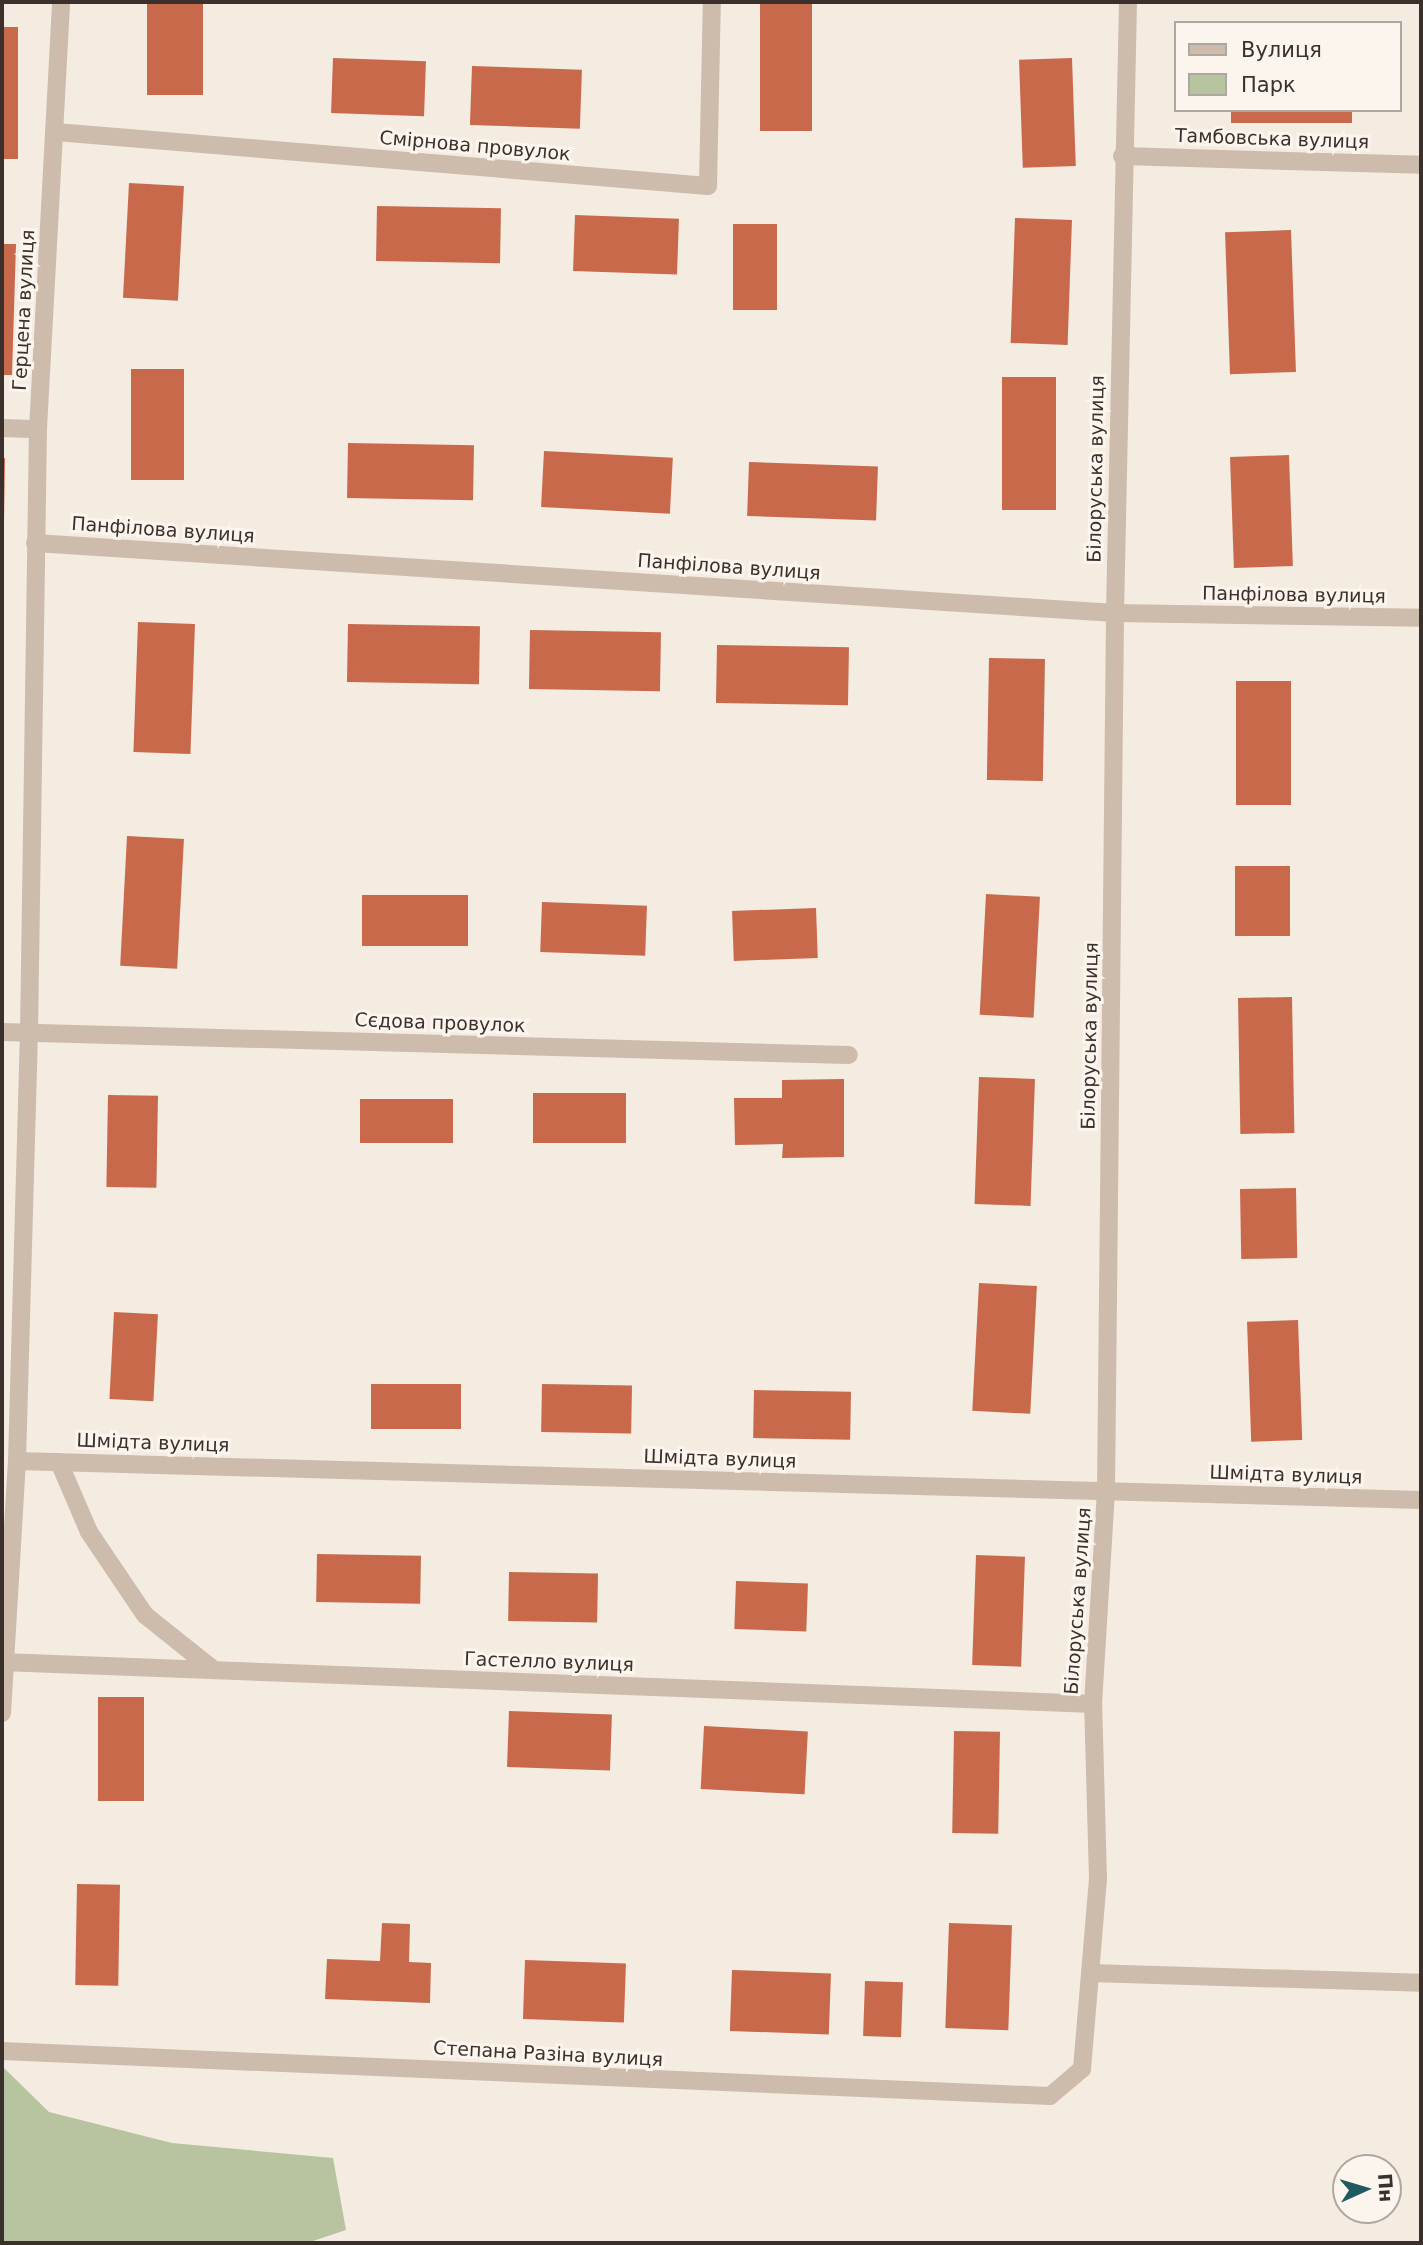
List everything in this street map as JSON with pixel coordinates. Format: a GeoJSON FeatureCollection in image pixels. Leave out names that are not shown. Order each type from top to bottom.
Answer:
{"type":"FeatureCollection","features":[{"type":"Feature","properties":{"kind":"street","name":"Герцена вулиця"},"geometry":{"type":"LineString","coordinates":[[2,1713],[17,1461],[29,1034],[38,429],[61,2]]}},
{"type":"Feature","properties":{"kind":"street","name":"Смірнова провулок"},"geometry":{"type":"LineString","coordinates":[[56,132],[708,186],[712,2]]}},
{"type":"Feature","properties":{"kind":"street","name":"Білоруська вулиця"},"geometry":{"type":"LineString","coordinates":[[1082,2069],[1098,1879],[1093,1704],[1106,1490],[1115,613],[1122,156],[1128,2]]}},
{"type":"Feature","properties":{"kind":"street","name":"Тамбовська вулиця"},"geometry":{"type":"LineString","coordinates":[[1122,156],[1421,165]]}},
{"type":"Feature","properties":{"kind":"street"},"geometry":{"type":"LineString","coordinates":[[2,428],[38,429]]}},
{"type":"Feature","properties":{"kind":"street","name":"Панфілова вулиця"},"geometry":{"type":"LineString","coordinates":[[35,542],[1115,613],[1421,618]]}},
{"type":"Feature","properties":{"kind":"street","name":"Сєдова провулок"},"geometry":{"type":"LineString","coordinates":[[2,1032],[849,1055]]}},
{"type":"Feature","properties":{"kind":"street","name":"Шмідта вулиця"},"geometry":{"type":"LineString","coordinates":[[17,1461],[1421,1500]]}},
{"type":"Feature","properties":{"kind":"street"},"geometry":{"type":"LineString","coordinates":[[58,1462],[89,1532],[145,1615],[214,1670]]}},
{"type":"Feature","properties":{"kind":"street","name":"Гастелло вулиця"},"geometry":{"type":"LineString","coordinates":[[3,1662],[1093,1704]]}},
{"type":"Feature","properties":{"kind":"street"},"geometry":{"type":"LineString","coordinates":[[1090,1973],[1421,1983]]}},
{"type":"Feature","properties":{"kind":"street","name":"Степана Разіна вулиця"},"geometry":{"type":"LineString","coordinates":[[2,2051],[1050,2096],[1082,2069]]}},
{"type":"Feature","properties":{"kind":"green space"},"geometry":{"type":"Polygon","coordinates":[[[2,2066],[49,2112],[172,2143],[333,2158],[346,2230],[307,2243],[2,2243],[2,2066]]]}},
{"type":"Feature","properties":{"kind":"building"},"geometry":{"type":"Polygon","coordinates":[[[147,2],[203,2],[203,95],[147,95],[147,2]]]}},
{"type":"Feature","properties":{"kind":"building"},"geometry":{"type":"Polygon","coordinates":[[[760,4],[812,4],[812,131],[760,131],[760,4]]]}},
{"type":"Feature","properties":{"kind":"building"},"geometry":{"type":"Polygon","coordinates":[[[2,27],[18,27],[18,159],[2,159],[2,27]]]}},
{"type":"Feature","properties":{"kind":"building"},"geometry":{"type":"Polygon","coordinates":[[[333,58],[426,61],[424,116],[331,113],[333,58]]]}},
{"type":"Feature","properties":{"kind":"building"},"geometry":{"type":"Polygon","coordinates":[[[1072,58],[1076,166],[1023,168],[1019,60],[1072,58]]]}},
{"type":"Feature","properties":{"kind":"building"},"geometry":{"type":"Polygon","coordinates":[[[472,66],[582,70],[580,129],[470,125],[472,66]]]}},
{"type":"Feature","properties":{"kind":"building"},"geometry":{"type":"Polygon","coordinates":[[[1231,112],[1352,112],[1352,123],[1231,123],[1231,112]]]}},
{"type":"Feature","properties":{"kind":"building"},"geometry":{"type":"Polygon","coordinates":[[[129,183],[184,186],[178,301],[123,298],[129,183]]]}},
{"type":"Feature","properties":{"kind":"building"},"geometry":{"type":"Polygon","coordinates":[[[377,206],[501,208],[500,263],[376,261],[377,206]]]}},
{"type":"Feature","properties":{"kind":"building"},"geometry":{"type":"Polygon","coordinates":[[[575,215],[679,219],[677,275],[573,271],[575,215]]]}},
{"type":"Feature","properties":{"kind":"building"},"geometry":{"type":"Polygon","coordinates":[[[1015,218],[1072,220],[1068,345],[1011,343],[1015,218]]]}},
{"type":"Feature","properties":{"kind":"building"},"geometry":{"type":"Polygon","coordinates":[[[733,224],[777,224],[777,310],[733,310],[733,224]]]}},
{"type":"Feature","properties":{"kind":"building"},"geometry":{"type":"Polygon","coordinates":[[[1291,230],[1296,372],[1230,374],[1225,232],[1291,230]]]}},
{"type":"Feature","properties":{"kind":"building"},"geometry":{"type":"Polygon","coordinates":[[[2,244],[16,244],[12,375],[2,375],[2,244]]]}},
{"type":"Feature","properties":{"kind":"building"},"geometry":{"type":"Polygon","coordinates":[[[131,369],[184,369],[184,480],[131,480],[131,369]]]}},
{"type":"Feature","properties":{"kind":"building"},"geometry":{"type":"Polygon","coordinates":[[[1002,377],[1056,377],[1056,510],[1002,510],[1002,377]]]}},
{"type":"Feature","properties":{"kind":"building"},"geometry":{"type":"Polygon","coordinates":[[[348,443],[474,445],[473,500],[347,498],[348,443]]]}},
{"type":"Feature","properties":{"kind":"building"},"geometry":{"type":"Polygon","coordinates":[[[544,451],[673,458],[670,514],[541,507],[544,451]]]}},
{"type":"Feature","properties":{"kind":"building"},"geometry":{"type":"Polygon","coordinates":[[[1289,455],[1293,566],[1234,568],[1230,457],[1289,455]]]}},
{"type":"Feature","properties":{"kind":"building"},"geometry":{"type":"Polygon","coordinates":[[[2,458],[5,458],[4,523],[2,523],[2,458]]]}},
{"type":"Feature","properties":{"kind":"building"},"geometry":{"type":"Polygon","coordinates":[[[749,462],[878,467],[876,520],[747,516],[749,462]]]}},
{"type":"Feature","properties":{"kind":"building"},"geometry":{"type":"Polygon","coordinates":[[[138,622],[195,624],[190,754],[133,752],[138,622]]]}},
{"type":"Feature","properties":{"kind":"building"},"geometry":{"type":"Polygon","coordinates":[[[348,624],[480,626],[479,684],[347,682],[348,624]]]}},
{"type":"Feature","properties":{"kind":"building"},"geometry":{"type":"Polygon","coordinates":[[[530,630],[661,632],[660,691],[529,689],[530,630]]]}},
{"type":"Feature","properties":{"kind":"building"},"geometry":{"type":"Polygon","coordinates":[[[717,645],[849,647],[848,705],[716,703],[717,645]]]}},
{"type":"Feature","properties":{"kind":"building"},"geometry":{"type":"Polygon","coordinates":[[[989,658],[1045,659],[1043,781],[987,780],[989,658]]]}},
{"type":"Feature","properties":{"kind":"building"},"geometry":{"type":"Polygon","coordinates":[[[1236,681],[1291,681],[1291,805],[1236,805],[1236,681]]]}},
{"type":"Feature","properties":{"kind":"building"},"geometry":{"type":"Polygon","coordinates":[[[127,836],[184,839],[177,969],[120,966],[127,836]]]}},
{"type":"Feature","properties":{"kind":"building"},"geometry":{"type":"Polygon","coordinates":[[[1235,866],[1290,866],[1290,936],[1235,936],[1235,866]]]}},
{"type":"Feature","properties":{"kind":"building"},"geometry":{"type":"Polygon","coordinates":[[[986,894],[1040,897],[1034,1018],[980,1015],[986,894]]]}},
{"type":"Feature","properties":{"kind":"building"},"geometry":{"type":"Polygon","coordinates":[[[362,895],[468,895],[468,946],[362,946],[362,895]]]}},
{"type":"Feature","properties":{"kind":"building"},"geometry":{"type":"Polygon","coordinates":[[[542,902],[647,906],[645,956],[540,952],[542,902]]]}},
{"type":"Feature","properties":{"kind":"building"},"geometry":{"type":"Polygon","coordinates":[[[816,908],[818,958],[734,961],[732,911],[816,908]]]}},
{"type":"Feature","properties":{"kind":"building"},"geometry":{"type":"Polygon","coordinates":[[[1292,997],[1294,1133],[1240,1134],[1238,998],[1292,997]]]}},
{"type":"Feature","properties":{"kind":"building"},"geometry":{"type":"Polygon","coordinates":[[[979,1077],[1035,1079],[1031,1206],[975,1204],[979,1077]]]}},
{"type":"Feature","properties":{"kind":"building"},"geometry":{"type":"Polygon","coordinates":[[[844,1079],[844,1157],[782,1158],[783,1144],[735,1145],[734,1098],[782,1098],[782,1080],[844,1079]]]}},
{"type":"Feature","properties":{"kind":"building"},"geometry":{"type":"Polygon","coordinates":[[[533,1093],[626,1093],[626,1143],[533,1143],[533,1093]]]}},
{"type":"Feature","properties":{"kind":"building"},"geometry":{"type":"Polygon","coordinates":[[[108,1095],[158,1096],[156,1188],[106,1187],[108,1095]]]}},
{"type":"Feature","properties":{"kind":"building"},"geometry":{"type":"Polygon","coordinates":[[[360,1099],[453,1099],[453,1143],[360,1143],[360,1099]]]}},
{"type":"Feature","properties":{"kind":"building"},"geometry":{"type":"Polygon","coordinates":[[[1296,1188],[1297,1258],[1241,1259],[1240,1189],[1296,1188]]]}},
{"type":"Feature","properties":{"kind":"building"},"geometry":{"type":"Polygon","coordinates":[[[979,1283],[1037,1286],[1030,1414],[972,1411],[979,1283]]]}},
{"type":"Feature","properties":{"kind":"building"},"geometry":{"type":"Polygon","coordinates":[[[114,1312],[158,1314],[153,1401],[109,1399],[114,1312]]]}},
{"type":"Feature","properties":{"kind":"building"},"geometry":{"type":"Polygon","coordinates":[[[1298,1320],[1302,1440],[1251,1442],[1247,1322],[1298,1320]]]}},
{"type":"Feature","properties":{"kind":"building"},"geometry":{"type":"Polygon","coordinates":[[[371,1384],[461,1384],[461,1429],[371,1429],[371,1384]]]}},
{"type":"Feature","properties":{"kind":"building"},"geometry":{"type":"Polygon","coordinates":[[[542,1384],[632,1386],[631,1434],[541,1432],[542,1384]]]}},
{"type":"Feature","properties":{"kind":"building"},"geometry":{"type":"Polygon","coordinates":[[[754,1390],[851,1392],[850,1440],[753,1438],[754,1390]]]}},
{"type":"Feature","properties":{"kind":"building"},"geometry":{"type":"Polygon","coordinates":[[[317,1554],[421,1556],[420,1604],[316,1602],[317,1554]]]}},
{"type":"Feature","properties":{"kind":"building"},"geometry":{"type":"Polygon","coordinates":[[[976,1555],[1025,1557],[1021,1667],[972,1665],[976,1555]]]}},
{"type":"Feature","properties":{"kind":"building"},"geometry":{"type":"Polygon","coordinates":[[[509,1572],[598,1574],[597,1623],[508,1621],[509,1572]]]}},
{"type":"Feature","properties":{"kind":"building"},"geometry":{"type":"Polygon","coordinates":[[[736,1581],[808,1584],[806,1631],[734,1629],[736,1581]]]}},
{"type":"Feature","properties":{"kind":"building"},"geometry":{"type":"Polygon","coordinates":[[[98,1697],[144,1697],[144,1801],[98,1801],[98,1697]]]}},
{"type":"Feature","properties":{"kind":"building"},"geometry":{"type":"Polygon","coordinates":[[[509,1711],[612,1715],[610,1771],[507,1767],[509,1711]]]}},
{"type":"Feature","properties":{"kind":"building"},"geometry":{"type":"Polygon","coordinates":[[[704,1726],[808,1731],[805,1794],[701,1789],[704,1726]]]}},
{"type":"Feature","properties":{"kind":"building"},"geometry":{"type":"Polygon","coordinates":[[[954,1731],[1000,1732],[998,1834],[952,1833],[954,1731]]]}},
{"type":"Feature","properties":{"kind":"building"},"geometry":{"type":"Polygon","coordinates":[[[77,1884],[120,1885],[118,1986],[75,1985],[77,1884]]]}},
{"type":"Feature","properties":{"kind":"building"},"geometry":{"type":"Polygon","coordinates":[[[382,1923],[410,1924],[409,1962],[431,1963],[430,2003],[325,1999],[327,1959],[380,1961],[382,1923]]]}},
{"type":"Feature","properties":{"kind":"building"},"geometry":{"type":"Polygon","coordinates":[[[949,1923],[1012,1925],[1008,2030],[945,2028],[949,1923]]]}},
{"type":"Feature","properties":{"kind":"building"},"geometry":{"type":"Polygon","coordinates":[[[525,1960],[626,1964],[624,2022],[523,2019],[525,1960]]]}},
{"type":"Feature","properties":{"kind":"building"},"geometry":{"type":"Polygon","coordinates":[[[732,1970],[831,1973],[829,2034],[730,2031],[732,1970]]]}},
{"type":"Feature","properties":{"kind":"building"},"geometry":{"type":"Polygon","coordinates":[[[865,1981],[903,1982],[901,2037],[863,2036],[865,1981]]]}}]}
